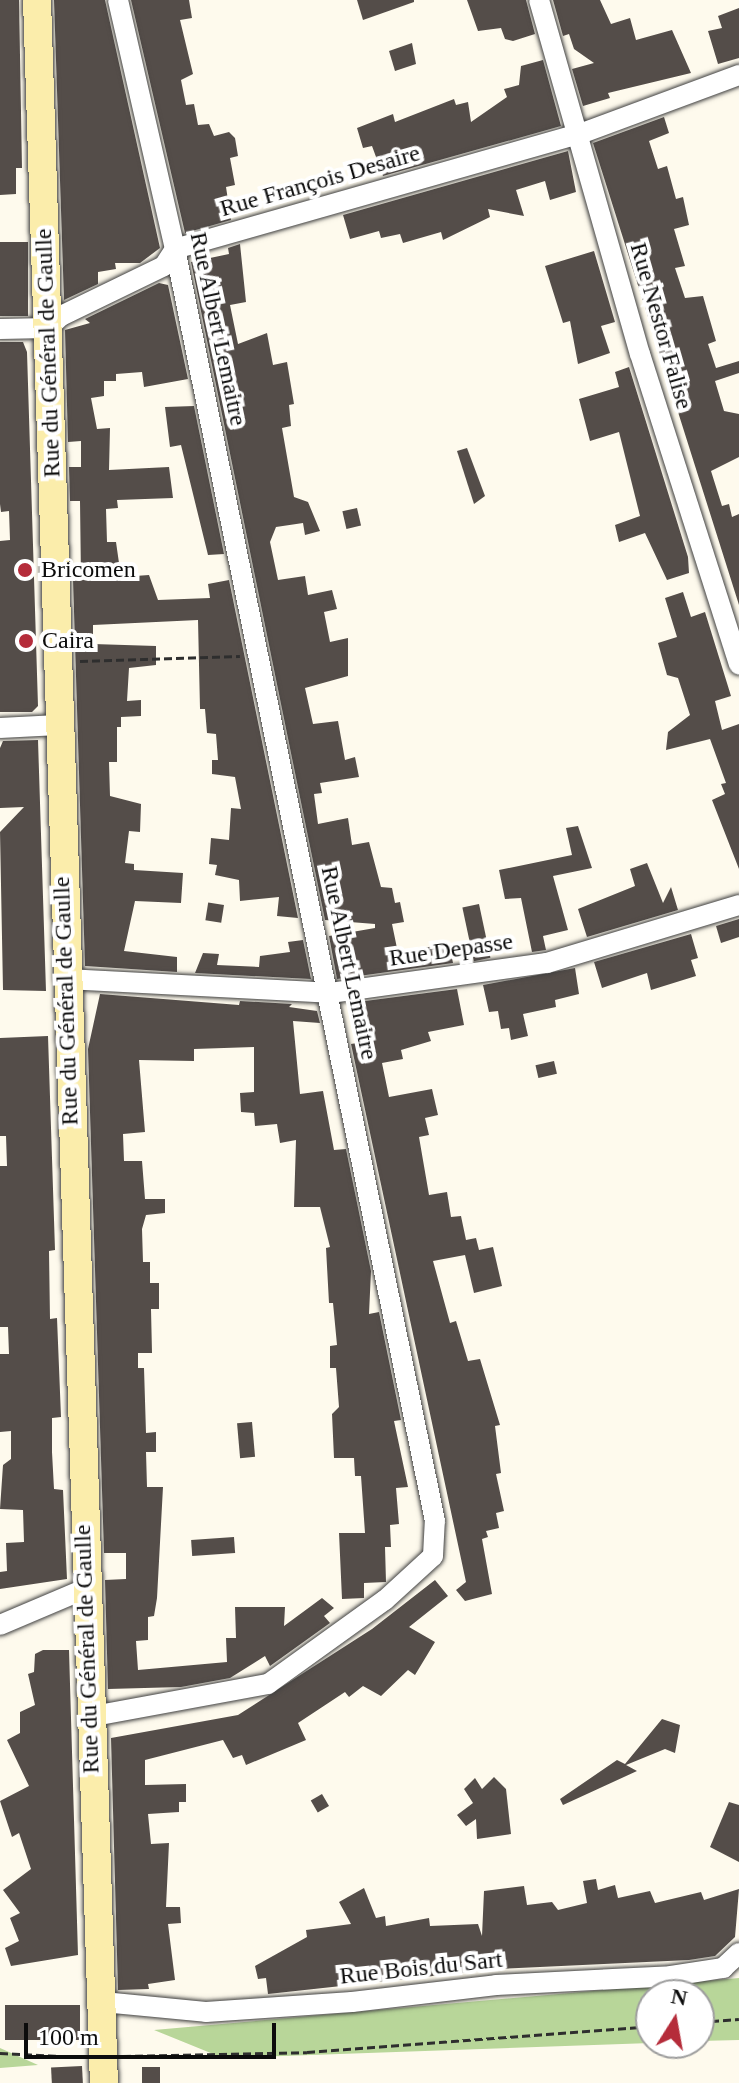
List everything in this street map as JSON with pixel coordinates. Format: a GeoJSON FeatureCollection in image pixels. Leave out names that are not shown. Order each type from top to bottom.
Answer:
{"type":"FeatureCollection","features":[{"type":"Feature","properties":{"kind":"main road","name":"Rue du Général de Gaulle"},"geometry":{"type":"LineString","coordinates":[[37,0],[88,1717],[104,2070]]}},
{"type":"Feature","properties":{"kind":"street","name":"Rue Albert Lemaitre"},"geometry":{"type":"LineString","coordinates":[[88,1717],[268,1684],[385,1600],[433,1556],[435,1521],[330,993],[175,249],[118,0]]}},
{"type":"Feature","properties":{"kind":"street","name":"Rue Nestor Falise"},"geometry":{"type":"LineString","coordinates":[[539,0],[580,134],[640,354],[739,665]]}},
{"type":"Feature","properties":{"kind":"street","name":"Rue François Desaire"},"geometry":{"type":"LineString","coordinates":[[48,328],[61,316],[164,266],[175,249],[580,134],[739,75]]}},
{"type":"Feature","properties":{"kind":"street"},"geometry":{"type":"LineString","coordinates":[[0,329],[48,328]]}},
{"type":"Feature","properties":{"kind":"street"},"geometry":{"type":"LineString","coordinates":[[0,728],[58,725]]}},
{"type":"Feature","properties":{"kind":"street","name":"Rue Depasse"},"geometry":{"type":"LineString","coordinates":[[66,979],[330,993],[547,963],[739,905]]}},
{"type":"Feature","properties":{"kind":"street"},"geometry":{"type":"LineString","coordinates":[[0,1625],[85,1589]]}},
{"type":"Feature","properties":{"kind":"street","name":"Rue Bois du Sart"},"geometry":{"type":"LineString","coordinates":[[103,2002],[206,2012],[352,2002],[496,1985],[671,1976],[723,1968],[739,1953]]}},
{"type":"Feature","properties":{"kind":"path"},"geometry":{"type":"LineString","coordinates":[[56,662],[258,655]]}},
{"type":"Feature","properties":{"kind":"path"},"geometry":{"type":"LineString","coordinates":[[715,2021],[739,2019]]}},
{"type":"Feature","properties":{"kind":"path"},"geometry":{"type":"LineString","coordinates":[[0,2053],[104,2070],[635,2027]]}},
{"type":"Feature","properties":{"kind":"green space"},"geometry":{"type":"Polygon","coordinates":[[[739,1978],[739,2040],[715,2041],[715,1980],[739,1978]]]}},
{"type":"Feature","properties":{"kind":"green space"},"geometry":{"type":"Polygon","coordinates":[[[635,1987],[635,2044],[223,2058],[154,2030],[635,1987]]]}},
{"type":"Feature","properties":{"kind":"green space"},"geometry":{"type":"Polygon","coordinates":[[[0,2048],[38,2065],[0,2068],[0,2048]]]}},
{"type":"Feature","properties":{"kind":"building"},"geometry":{"type":"Polygon","coordinates":[[[0,0],[19,0],[22,168],[16,168],[16,194],[0,195],[0,0]]]}},
{"type":"Feature","properties":{"kind":"building"},"geometry":{"type":"Polygon","coordinates":[[[54,0],[105,0],[160,248],[140,263],[115,263],[116,269],[98,272],[98,284],[64,300],[54,0]]]}},
{"type":"Feature","properties":{"kind":"building"},"geometry":{"type":"Polygon","coordinates":[[[131,0],[189,0],[192,18],[180,20],[193,74],[181,80],[186,105],[194,104],[198,125],[209,124],[214,136],[229,132],[235,138],[238,156],[230,158],[235,185],[226,187],[231,220],[185,233],[131,0]]]}},
{"type":"Feature","properties":{"kind":"building"},"geometry":{"type":"Polygon","coordinates":[[[357,0],[414,0],[414,2],[363,20],[357,0]]]}},
{"type":"Feature","properties":{"kind":"building"},"geometry":{"type":"Polygon","coordinates":[[[467,0],[526,0],[535,34],[513,41],[505,39],[501,28],[478,31],[467,0]]]}},
{"type":"Feature","properties":{"kind":"building"},"geometry":{"type":"Polygon","coordinates":[[[553,0],[600,0],[611,24],[630,18],[636,40],[672,30],[691,73],[608,93],[610,98],[583,106],[572,69],[594,63],[574,49],[569,34],[563,36],[553,0]]]}},
{"type":"Feature","properties":{"kind":"building"},"geometry":{"type":"Polygon","coordinates":[[[739,8],[739,58],[718,64],[708,31],[722,28],[718,16],[739,8]]]}},
{"type":"Feature","properties":{"kind":"building"},"geometry":{"type":"Polygon","coordinates":[[[412,43],[416,64],[395,71],[389,51],[412,43]]]}},
{"type":"Feature","properties":{"kind":"building"},"geometry":{"type":"Polygon","coordinates":[[[543,60],[561,126],[383,176],[372,146],[363,148],[357,128],[393,114],[395,122],[454,99],[456,105],[468,102],[471,122],[507,97],[504,89],[519,85],[521,66],[543,60]]]}},
{"type":"Feature","properties":{"kind":"building"},"geometry":{"type":"Polygon","coordinates":[[[664,117],[669,133],[649,141],[658,169],[667,166],[676,199],[683,197],[689,225],[674,229],[685,266],[675,268],[685,298],[703,296],[716,341],[708,344],[716,368],[739,361],[739,373],[715,381],[724,411],[739,414],[739,457],[711,471],[722,506],[729,504],[732,517],[739,514],[739,605],[593,143],[664,117]]]}},
{"type":"Feature","properties":{"kind":"building"},"geometry":{"type":"Polygon","coordinates":[[[568,151],[576,192],[550,200],[545,181],[516,190],[524,216],[488,209],[490,217],[443,240],[441,232],[403,243],[400,234],[381,238],[379,231],[350,239],[343,215],[568,151]]]}},
{"type":"Feature","properties":{"kind":"building"},"geometry":{"type":"Polygon","coordinates":[[[0,242],[28,242],[28,316],[0,316],[0,242]]]}},
{"type":"Feature","properties":{"kind":"building"},"geometry":{"type":"Polygon","coordinates":[[[240,244],[246,302],[230,305],[238,344],[267,333],[273,365],[287,362],[294,404],[289,405],[291,426],[282,428],[294,497],[308,502],[320,531],[305,535],[303,523],[276,527],[270,542],[278,580],[305,576],[308,595],[332,590],[337,609],[324,612],[330,642],[348,638],[348,676],[305,688],[313,724],[338,721],[345,760],[355,757],[359,777],[320,783],[322,793],[314,794],[318,824],[348,818],[352,845],[369,842],[381,887],[392,888],[395,903],[400,902],[404,922],[392,924],[398,953],[449,943],[453,963],[337,979],[329,936],[375,928],[375,924],[325,920],[191,262],[229,254],[228,248],[240,244]]]}},
{"type":"Feature","properties":{"kind":"building"},"geometry":{"type":"Polygon","coordinates":[[[594,251],[615,322],[601,326],[610,353],[578,364],[570,321],[563,323],[545,266],[594,251]]]}},
{"type":"Feature","properties":{"kind":"building"},"geometry":{"type":"Polygon","coordinates":[[[159,283],[168,285],[188,379],[144,387],[142,372],[116,374],[116,381],[104,381],[104,396],[91,398],[97,429],[110,428],[109,470],[169,467],[173,498],[117,500],[118,508],[106,509],[107,542],[116,542],[121,577],[149,575],[158,600],[210,598],[208,584],[229,580],[298,918],[277,916],[279,897],[240,901],[239,880],[215,875],[217,865],[209,864],[211,838],[229,840],[231,808],[241,809],[235,777],[212,774],[212,760],[218,760],[216,734],[207,733],[205,709],[200,709],[198,620],[93,625],[93,644],[156,646],[156,665],[129,668],[127,701],[141,700],[141,716],[121,717],[121,727],[117,727],[117,762],[109,762],[110,796],[141,804],[140,832],[129,831],[125,863],[134,864],[134,870],[183,873],[181,903],[135,901],[124,951],[177,957],[177,972],[85,966],[73,579],[81,579],[80,501],[70,501],[69,467],[81,467],[81,441],[68,442],[65,330],[90,323],[85,319],[159,283]]]}},
{"type":"Feature","properties":{"kind":"building"},"geometry":{"type":"Polygon","coordinates":[[[0,342],[23,342],[27,352],[38,706],[32,712],[0,712],[0,541],[10,540],[9,511],[1,512],[0,504],[0,342]]]}},
{"type":"Feature","properties":{"kind":"building"},"geometry":{"type":"Polygon","coordinates":[[[629,367],[688,557],[689,573],[667,580],[645,533],[619,542],[615,525],[640,516],[619,432],[590,441],[579,399],[619,387],[615,372],[629,367]]]}},
{"type":"Feature","properties":{"kind":"building"},"geometry":{"type":"Polygon","coordinates":[[[194,406],[224,554],[208,555],[181,445],[170,447],[165,407],[194,406]]]}},
{"type":"Feature","properties":{"kind":"building"},"geometry":{"type":"Polygon","coordinates":[[[467,448],[485,496],[474,504],[457,451],[467,448]]]}},
{"type":"Feature","properties":{"kind":"building"},"geometry":{"type":"Polygon","coordinates":[[[357,508],[361,526],[346,529],[342,511],[357,508]]]}},
{"type":"Feature","properties":{"kind":"building"},"geometry":{"type":"Polygon","coordinates":[[[683,592],[691,617],[705,612],[731,696],[715,701],[722,730],[739,724],[739,869],[712,800],[725,794],[721,784],[726,783],[710,739],[666,750],[668,732],[690,715],[678,678],[667,675],[658,643],[677,637],[665,598],[683,592]]]}},
{"type":"Feature","properties":{"kind":"building"},"geometry":{"type":"Polygon","coordinates":[[[38,740],[46,991],[3,990],[0,832],[24,807],[0,808],[0,748],[3,741],[38,740]]]}},
{"type":"Feature","properties":{"kind":"building"},"geometry":{"type":"Polygon","coordinates":[[[578,826],[592,868],[553,876],[568,930],[543,936],[546,950],[532,952],[521,898],[505,899],[499,870],[572,855],[566,828],[578,826]]]}},
{"type":"Feature","properties":{"kind":"building"},"geometry":{"type":"Polygon","coordinates":[[[647,863],[663,903],[671,887],[678,910],[587,937],[578,909],[635,886],[630,869],[647,863]]]}},
{"type":"Feature","properties":{"kind":"building"},"geometry":{"type":"Polygon","coordinates":[[[208,902],[224,905],[221,923],[205,920],[208,902]]]}},
{"type":"Feature","properties":{"kind":"building"},"geometry":{"type":"Polygon","coordinates":[[[479,904],[490,958],[474,961],[462,908],[479,904]]]}},
{"type":"Feature","properties":{"kind":"building"},"geometry":{"type":"Polygon","coordinates":[[[739,919],[739,937],[721,943],[716,926],[739,919]]]}},
{"type":"Feature","properties":{"kind":"building"},"geometry":{"type":"Polygon","coordinates":[[[691,934],[698,958],[691,960],[696,976],[651,990],[647,973],[602,988],[594,962],[691,934]]]}},
{"type":"Feature","properties":{"kind":"building"},"geometry":{"type":"Polygon","coordinates":[[[303,940],[311,979],[195,973],[203,953],[219,954],[217,965],[259,967],[260,956],[290,952],[288,942],[303,940]]]}},
{"type":"Feature","properties":{"kind":"building"},"geometry":{"type":"Polygon","coordinates":[[[575,968],[579,994],[555,1000],[556,1007],[523,1014],[528,1036],[511,1040],[509,1028],[501,1029],[498,1011],[489,1012],[483,985],[575,968]]]}},
{"type":"Feature","properties":{"kind":"building"},"geometry":{"type":"Polygon","coordinates":[[[457,989],[464,1025],[428,1032],[431,1041],[401,1050],[403,1059],[382,1063],[389,1097],[432,1089],[438,1115],[425,1118],[429,1135],[419,1137],[429,1195],[447,1192],[451,1217],[461,1216],[466,1240],[476,1238],[479,1250],[493,1247],[502,1286],[474,1293],[465,1255],[433,1261],[450,1323],[456,1321],[468,1361],[480,1359],[500,1425],[495,1426],[501,1473],[496,1474],[504,1511],[496,1513],[499,1528],[486,1531],[488,1537],[482,1539],[492,1594],[465,1601],[456,1590],[466,1582],[351,1044],[357,1043],[350,1003],[457,989]]]}},
{"type":"Feature","properties":{"kind":"building"},"geometry":{"type":"Polygon","coordinates":[[[100,994],[239,1005],[240,1001],[292,1004],[289,1007],[317,1011],[320,1023],[293,1021],[300,1094],[323,1091],[334,1150],[346,1149],[371,1271],[369,1314],[379,1312],[401,1420],[394,1421],[408,1487],[396,1488],[399,1524],[390,1525],[391,1547],[385,1547],[386,1582],[364,1583],[364,1598],[342,1599],[339,1533],[365,1533],[361,1476],[355,1476],[354,1458],[334,1458],[332,1414],[339,1407],[336,1368],[330,1368],[330,1346],[337,1345],[333,1303],[329,1303],[326,1248],[330,1247],[320,1207],[294,1207],[296,1140],[280,1143],[277,1124],[255,1126],[254,1113],[241,1112],[240,1093],[254,1092],[254,1047],[194,1049],[194,1061],[139,1060],[145,1132],[123,1134],[124,1161],[142,1161],[145,1199],[165,1199],[165,1213],[146,1215],[142,1229],[143,1262],[150,1262],[150,1283],[159,1283],[159,1309],[151,1309],[152,1353],[138,1353],[138,1368],[144,1368],[146,1433],[156,1432],[156,1452],[146,1452],[147,1487],[163,1487],[157,1598],[154,1616],[148,1617],[148,1640],[136,1641],[138,1670],[227,1662],[226,1638],[236,1638],[235,1607],[285,1607],[284,1626],[322,1598],[334,1608],[324,1616],[330,1623],[270,1666],[265,1656],[230,1678],[181,1687],[108,1689],[105,1580],[126,1579],[126,1553],[104,1553],[88,1049],[100,994]]]}},
{"type":"Feature","properties":{"kind":"building"},"geometry":{"type":"Polygon","coordinates":[[[48,1036],[55,1250],[49,1251],[50,1319],[57,1318],[61,1417],[52,1418],[52,1452],[54,1489],[63,1490],[67,1579],[0,1589],[0,1572],[7,1571],[6,1543],[24,1542],[23,1510],[0,1509],[3,1465],[11,1459],[11,1431],[0,1432],[0,1354],[9,1354],[8,1327],[0,1327],[0,1166],[7,1166],[6,1136],[0,1136],[0,1038],[48,1036]]]}},
{"type":"Feature","properties":{"kind":"building"},"geometry":{"type":"Polygon","coordinates":[[[554,1061],[557,1074],[538,1078],[535,1065],[554,1061]]]}},
{"type":"Feature","properties":{"kind":"building"},"geometry":{"type":"Polygon","coordinates":[[[252,1422],[255,1457],[240,1458],[237,1423],[252,1422]]]}},
{"type":"Feature","properties":{"kind":"building"},"geometry":{"type":"Polygon","coordinates":[[[234,1537],[235,1553],[192,1556],[191,1540],[234,1537]]]}},
{"type":"Feature","properties":{"kind":"building"},"geometry":{"type":"Polygon","coordinates":[[[435,1580],[448,1596],[409,1627],[435,1642],[415,1675],[408,1670],[381,1696],[363,1686],[349,1697],[345,1692],[298,1723],[306,1740],[246,1765],[242,1755],[233,1758],[223,1740],[145,1760],[145,1785],[186,1784],[186,1802],[179,1802],[179,1812],[148,1814],[151,1844],[169,1843],[166,1907],[180,1907],[181,1923],[168,1924],[175,1980],[148,1984],[149,1989],[118,1990],[111,1738],[238,1715],[372,1629],[435,1580]]]}},
{"type":"Feature","properties":{"kind":"building"},"geometry":{"type":"Polygon","coordinates":[[[43,1650],[69,1650],[78,1955],[11,1966],[5,1948],[19,1941],[10,1918],[20,1913],[3,1890],[31,1869],[19,1833],[12,1837],[0,1801],[29,1786],[7,1740],[20,1733],[20,1712],[35,1705],[28,1674],[34,1672],[35,1654],[43,1650]]]}},
{"type":"Feature","properties":{"kind":"building"},"geometry":{"type":"Polygon","coordinates":[[[662,1719],[680,1725],[675,1753],[665,1749],[626,1765],[637,1771],[563,1805],[560,1799],[617,1760],[625,1764],[662,1719]]]}},
{"type":"Feature","properties":{"kind":"building"},"geometry":{"type":"Polygon","coordinates":[[[494,1777],[506,1789],[511,1834],[477,1839],[476,1819],[466,1826],[457,1815],[473,1803],[464,1789],[475,1778],[482,1789],[494,1777]]]}},
{"type":"Feature","properties":{"kind":"building"},"geometry":{"type":"Polygon","coordinates":[[[322,1794],[329,1806],[318,1813],[311,1800],[322,1794]]]}},
{"type":"Feature","properties":{"kind":"building"},"geometry":{"type":"Polygon","coordinates":[[[729,1802],[739,1805],[739,1862],[710,1847],[729,1802]]]}},
{"type":"Feature","properties":{"kind":"building"},"geometry":{"type":"Polygon","coordinates":[[[596,1879],[598,1890],[615,1885],[618,1898],[650,1891],[655,1903],[701,1892],[704,1900],[739,1889],[735,1937],[715,1956],[689,1960],[497,1969],[268,1994],[266,1978],[258,1979],[255,1966],[307,1937],[306,1930],[351,1924],[339,1902],[364,1888],[376,1918],[385,1916],[386,1926],[429,1918],[430,1926],[478,1924],[482,1936],[484,1891],[524,1886],[527,1905],[552,1902],[558,1910],[587,1903],[583,1881],[596,1879]]]}},
{"type":"Feature","properties":{"kind":"building"},"geometry":{"type":"Polygon","coordinates":[[[5,2005],[80,2005],[80,2040],[5,2040],[5,2005]]]}},
{"type":"Feature","properties":{"kind":"building"},"geometry":{"type":"Polygon","coordinates":[[[82,2066],[83,2083],[52,2083],[51,2068],[82,2066]]]}},
{"type":"Feature","properties":{"kind":"building"},"geometry":{"type":"Polygon","coordinates":[[[142,2067],[160,2067],[160,2083],[142,2083],[142,2067]]]}},
{"type":"Feature","properties":{"kind":"place","name":"Bricomen"},"geometry":{"type":"Point","coordinates":[25,570]}},
{"type":"Feature","properties":{"kind":"place","name":"Caira"},"geometry":{"type":"Point","coordinates":[26,641]}}]}
